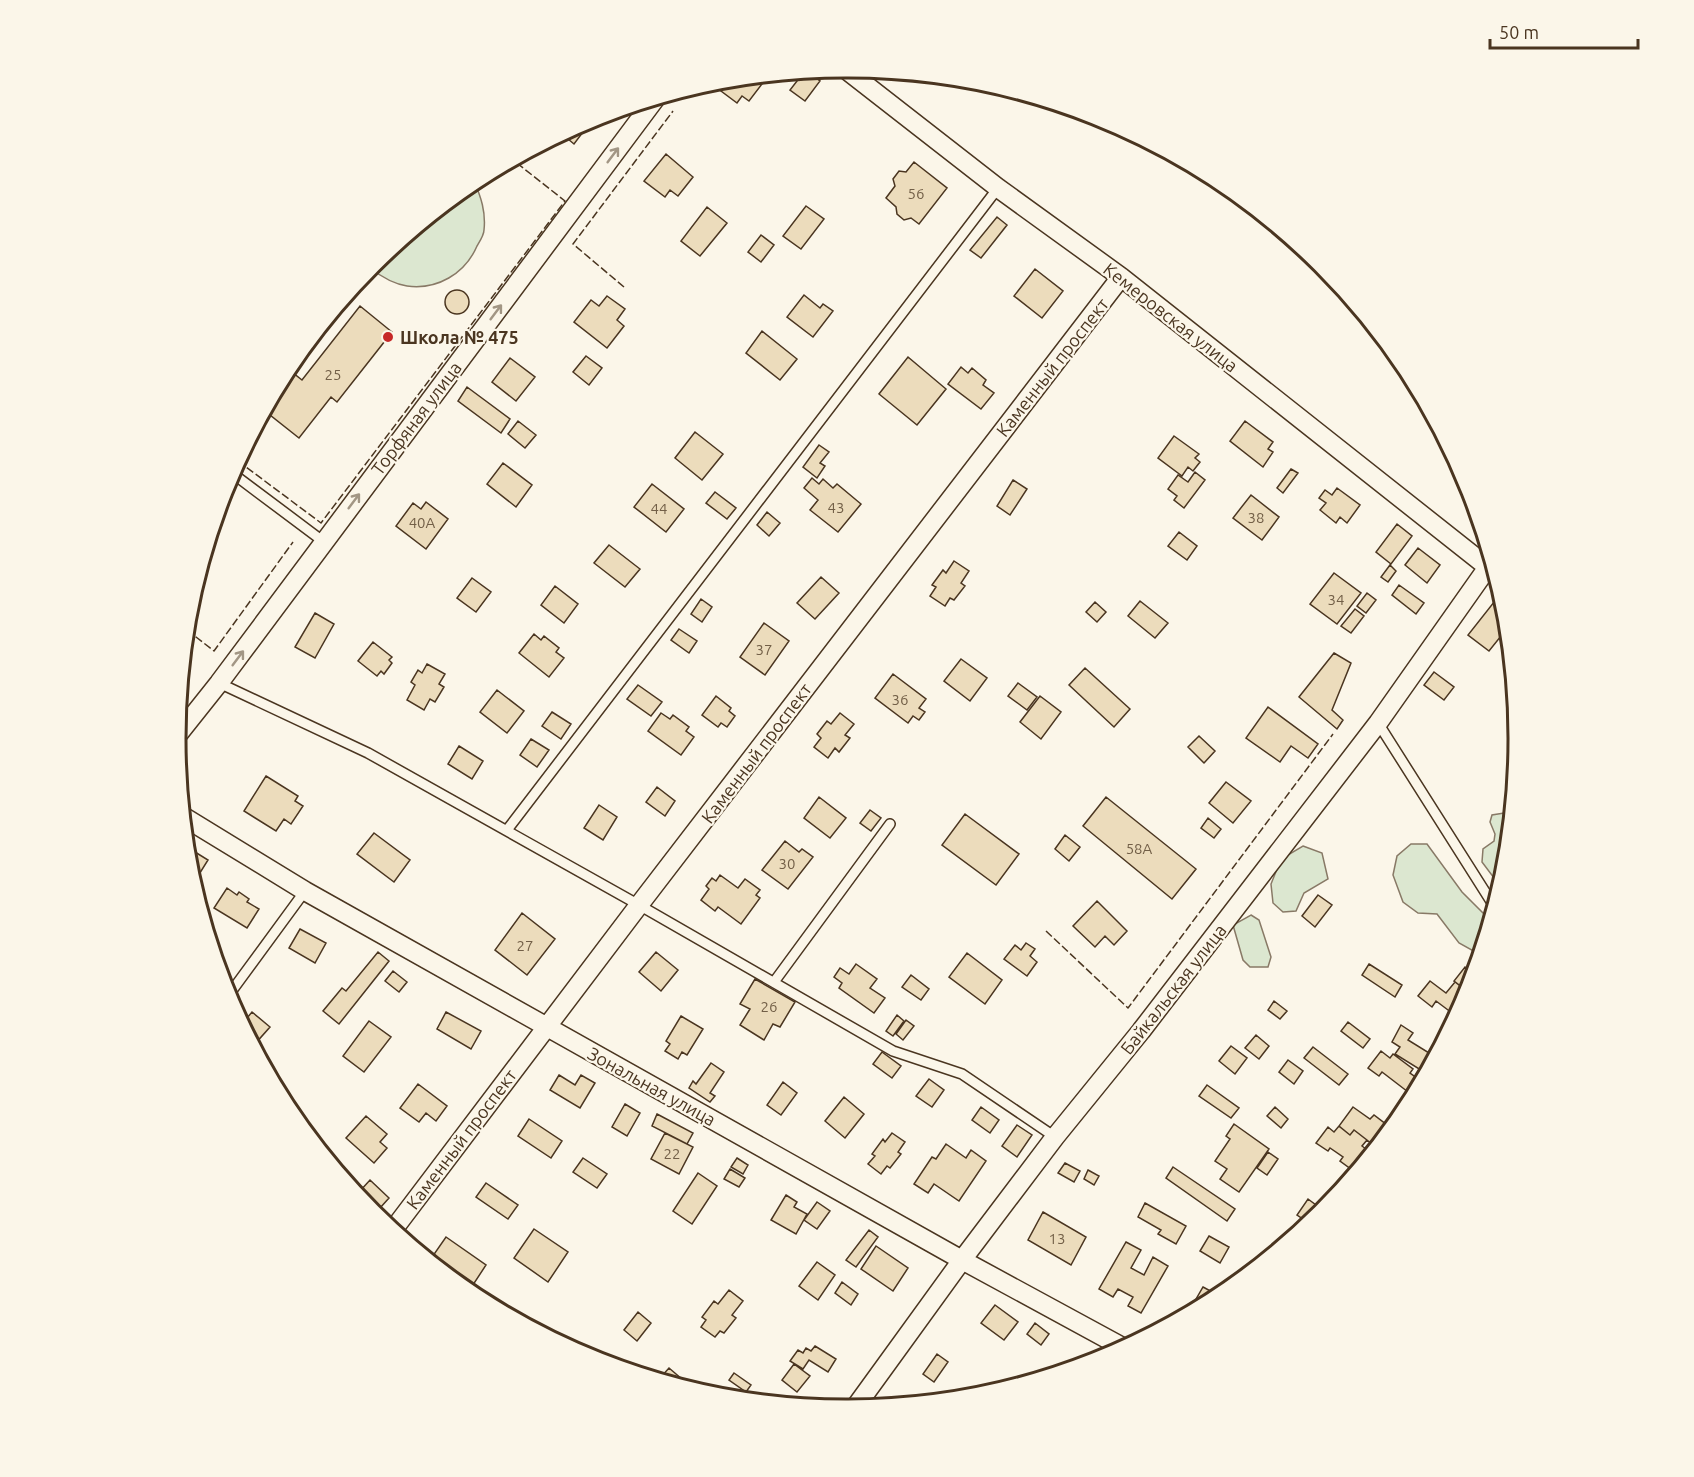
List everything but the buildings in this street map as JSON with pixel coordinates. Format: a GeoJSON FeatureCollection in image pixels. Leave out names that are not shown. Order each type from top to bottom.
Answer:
{"type":"FeatureCollection","features":[{"type":"Feature","properties":{"kind":"street","name":"Кемеровская улица"},"geometry":{"type":"LineString","coordinates":[[857,78],[998,188],[1121,277],[1482,558]]}},
{"type":"Feature","properties":{"kind":"street","name":"Торфяная улица"},"geometry":{"type":"LineString","coordinates":[[187,724],[647,109]]}},
{"type":"Feature","properties":{"kind":"street","name":"Каменный проспект"},"geometry":{"type":"LineString","coordinates":[[398,1223],[639,904],[1121,277]]}},
{"type":"Feature","properties":{"kind":"street","name":"Байкальская улица"},"geometry":{"type":"LineString","coordinates":[[861,1399],[1055,1137],[1141,1031],[1378,723],[1486,572]]}},
{"type":"Feature","properties":{"kind":"street","name":"Зональная улица"},"geometry":{"type":"LineString","coordinates":[[192,822],[305,891],[962,1260],[1115,1342]]}},
{"type":"Feature","properties":{"kind":"lane"},"geometry":{"type":"LineString","coordinates":[[507,830],[998,188]]}},
{"type":"Feature","properties":{"kind":"lane"},"geometry":{"type":"LineString","coordinates":[[240,478],[324,542]]}},
{"type":"Feature","properties":{"kind":"lane"},"geometry":{"type":"LineString","coordinates":[[219,683],[368,753],[639,904],[893,1051],[962,1074],[1055,1137]]}},
{"type":"Feature","properties":{"kind":"lane"},"geometry":{"type":"LineString","coordinates":[[1378,723],[1488,896]]}},
{"type":"Feature","properties":{"kind":"lane"},"geometry":{"type":"LineString","coordinates":[[774,982],[890,824]]}},
{"type":"Feature","properties":{"kind":"lane"},"geometry":{"type":"LineString","coordinates":[[235,986],[305,891]]}},
{"type":"Feature","properties":{"kind":"green space"},"geometry":{"type":"Polygon","coordinates":[[[478,191],[484,211],[484,232],[465,265],[449,278],[418,287],[397,283],[378,273],[412,242],[478,191]]]}},
{"type":"Feature","properties":{"kind":"green space"},"geometry":{"type":"Polygon","coordinates":[[[1503,813],[1493,876],[1482,862],[1483,849],[1494,841],[1495,834],[1490,822],[1492,815],[1503,813]]]}},
{"type":"Feature","properties":{"kind":"green space"},"geometry":{"type":"Polygon","coordinates":[[[1411,844],[1427,844],[1462,892],[1484,914],[1472,950],[1459,943],[1437,914],[1418,913],[1403,902],[1393,875],[1397,856],[1411,844]]]}},
{"type":"Feature","properties":{"kind":"green space"},"geometry":{"type":"Polygon","coordinates":[[[1303,846],[1322,853],[1328,879],[1304,893],[1296,911],[1283,912],[1273,903],[1271,884],[1281,859],[1303,846]]]}},
{"type":"Feature","properties":{"kind":"green space"},"geometry":{"type":"Polygon","coordinates":[[[1251,915],[1259,920],[1271,957],[1268,967],[1250,967],[1243,960],[1233,925],[1251,915]]]}},
{"type":"Feature","properties":{"kind":"fence"},"geometry":{"type":"LineString","coordinates":[[624,287],[573,244],[673,111]]}},
{"type":"Feature","properties":{"kind":"fence"},"geometry":{"type":"LineString","coordinates":[[246,467],[321,523],[565,201],[519,165]]}},
{"type":"Feature","properties":{"kind":"fence"},"geometry":{"type":"LineString","coordinates":[[195,636],[214,651],[293,542]]}},
{"type":"Feature","properties":{"kind":"fence"},"geometry":{"type":"LineString","coordinates":[[1046,931],[1128,1008],[1333,734]]}},
{"type":"Feature","properties":{"kind":"place","name":"Школа № 475"},"geometry":{"type":"Point","coordinates":[388,337]}}]}
